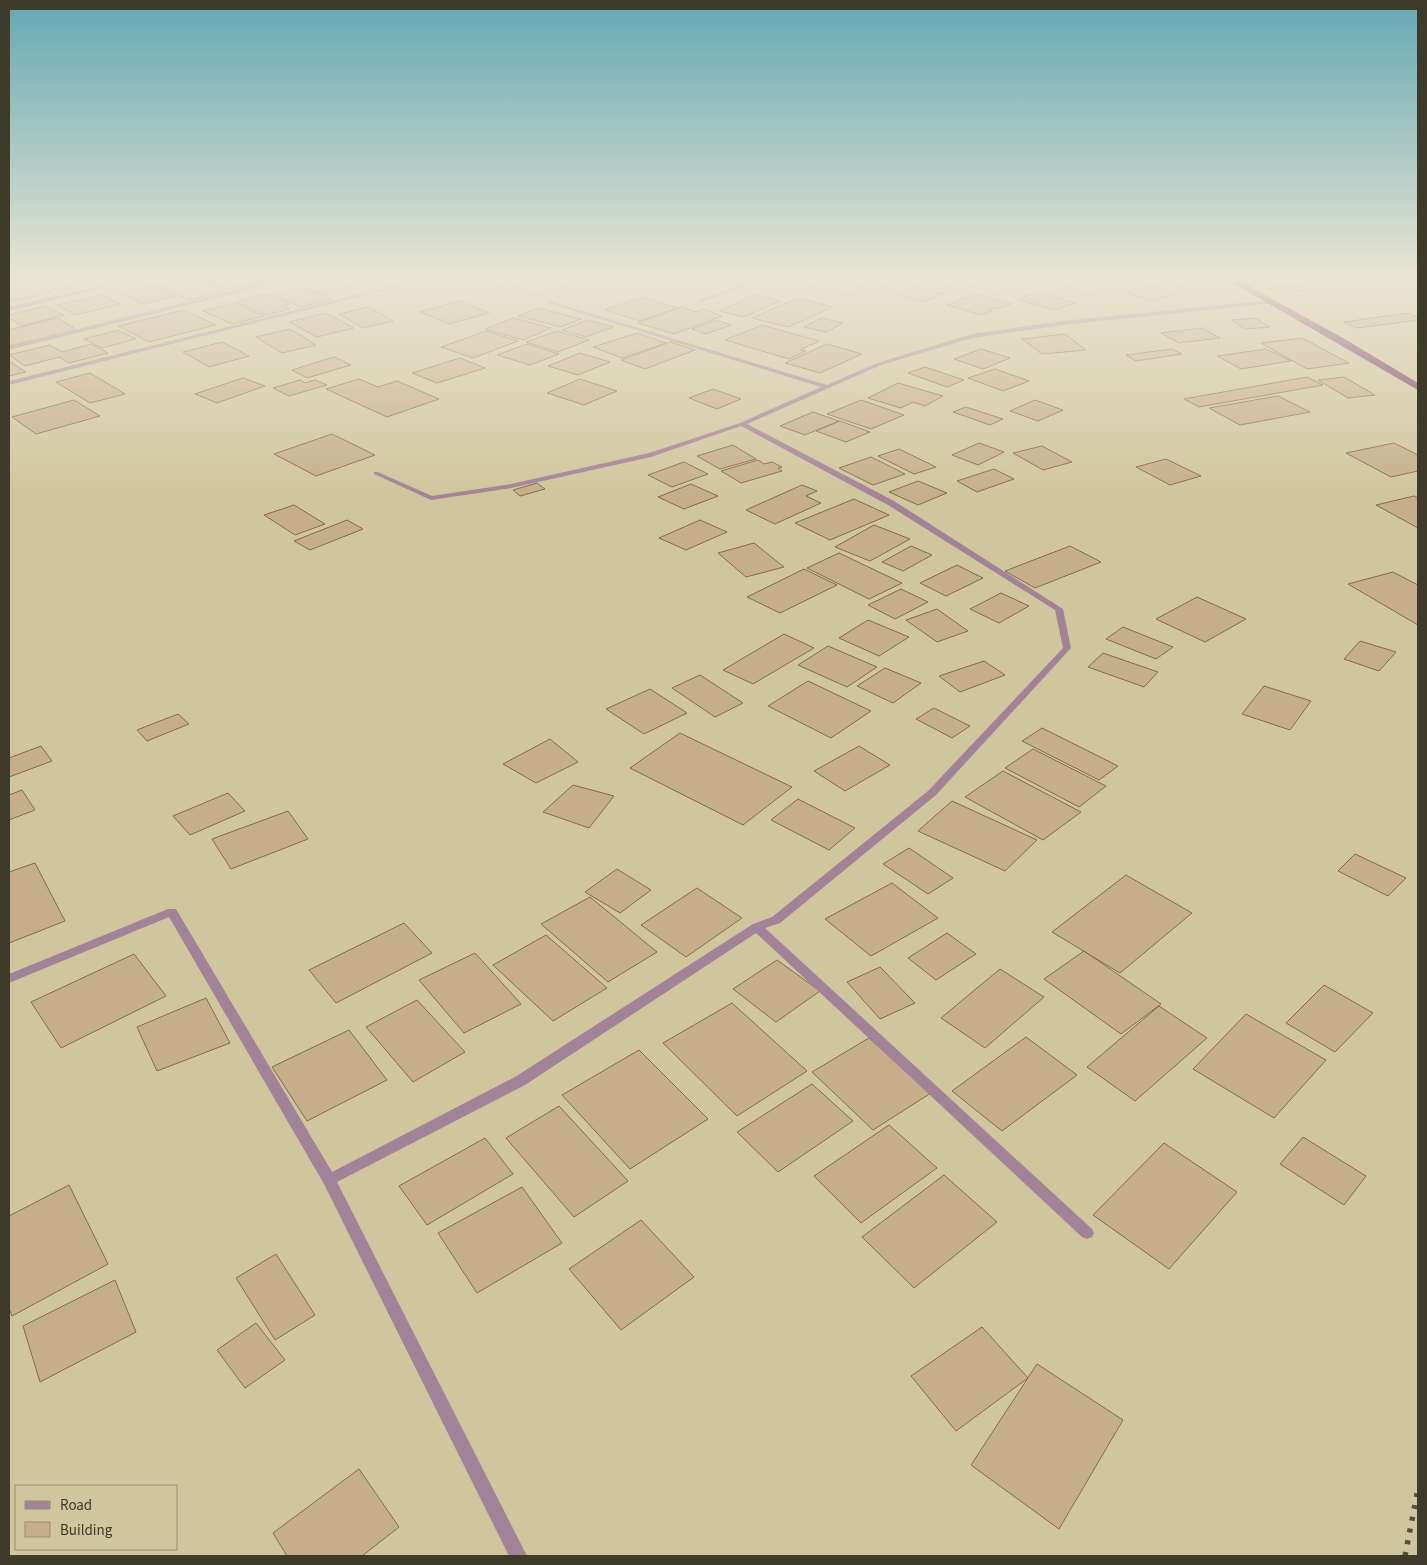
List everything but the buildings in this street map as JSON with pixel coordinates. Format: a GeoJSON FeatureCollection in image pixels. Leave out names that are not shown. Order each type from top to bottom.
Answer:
{"type":"FeatureCollection","features":[{"type":"Feature","properties":{"kind":"highway"},"geometry":{"type":"LineString","coordinates":[[1352,348],[1418,387]]}},
{"type":"Feature","properties":{"kind":"street"},"geometry":{"type":"LineString","coordinates":[[9,383],[151,348]]}},
{"type":"Feature","properties":{"kind":"street"},"geometry":{"type":"LineString","coordinates":[[701,348],[828,387]]}},
{"type":"Feature","properties":{"kind":"street"},"geometry":{"type":"LineString","coordinates":[[376,473],[430,498],[511,486],[651,455],[742,424],[879,364],[932,348]]}},
{"type":"Feature","properties":{"kind":"street"},"geometry":{"type":"LineString","coordinates":[[329,1180],[520,1081],[758,927],[776,920],[932,793],[1067,648],[1059,609],[892,503],[742,424]]}},
{"type":"Feature","properties":{"kind":"street"},"geometry":{"type":"LineString","coordinates":[[9,980],[172,912],[329,1180],[518,1556]]}},
{"type":"Feature","properties":{"kind":"street"},"geometry":{"type":"LineString","coordinates":[[758,927],[1087,1233]]}},
{"type":"Feature","properties":{"kind":"railway"},"geometry":{"type":"LineString","coordinates":[[1405,1556],[1418,1489]]}}]}
